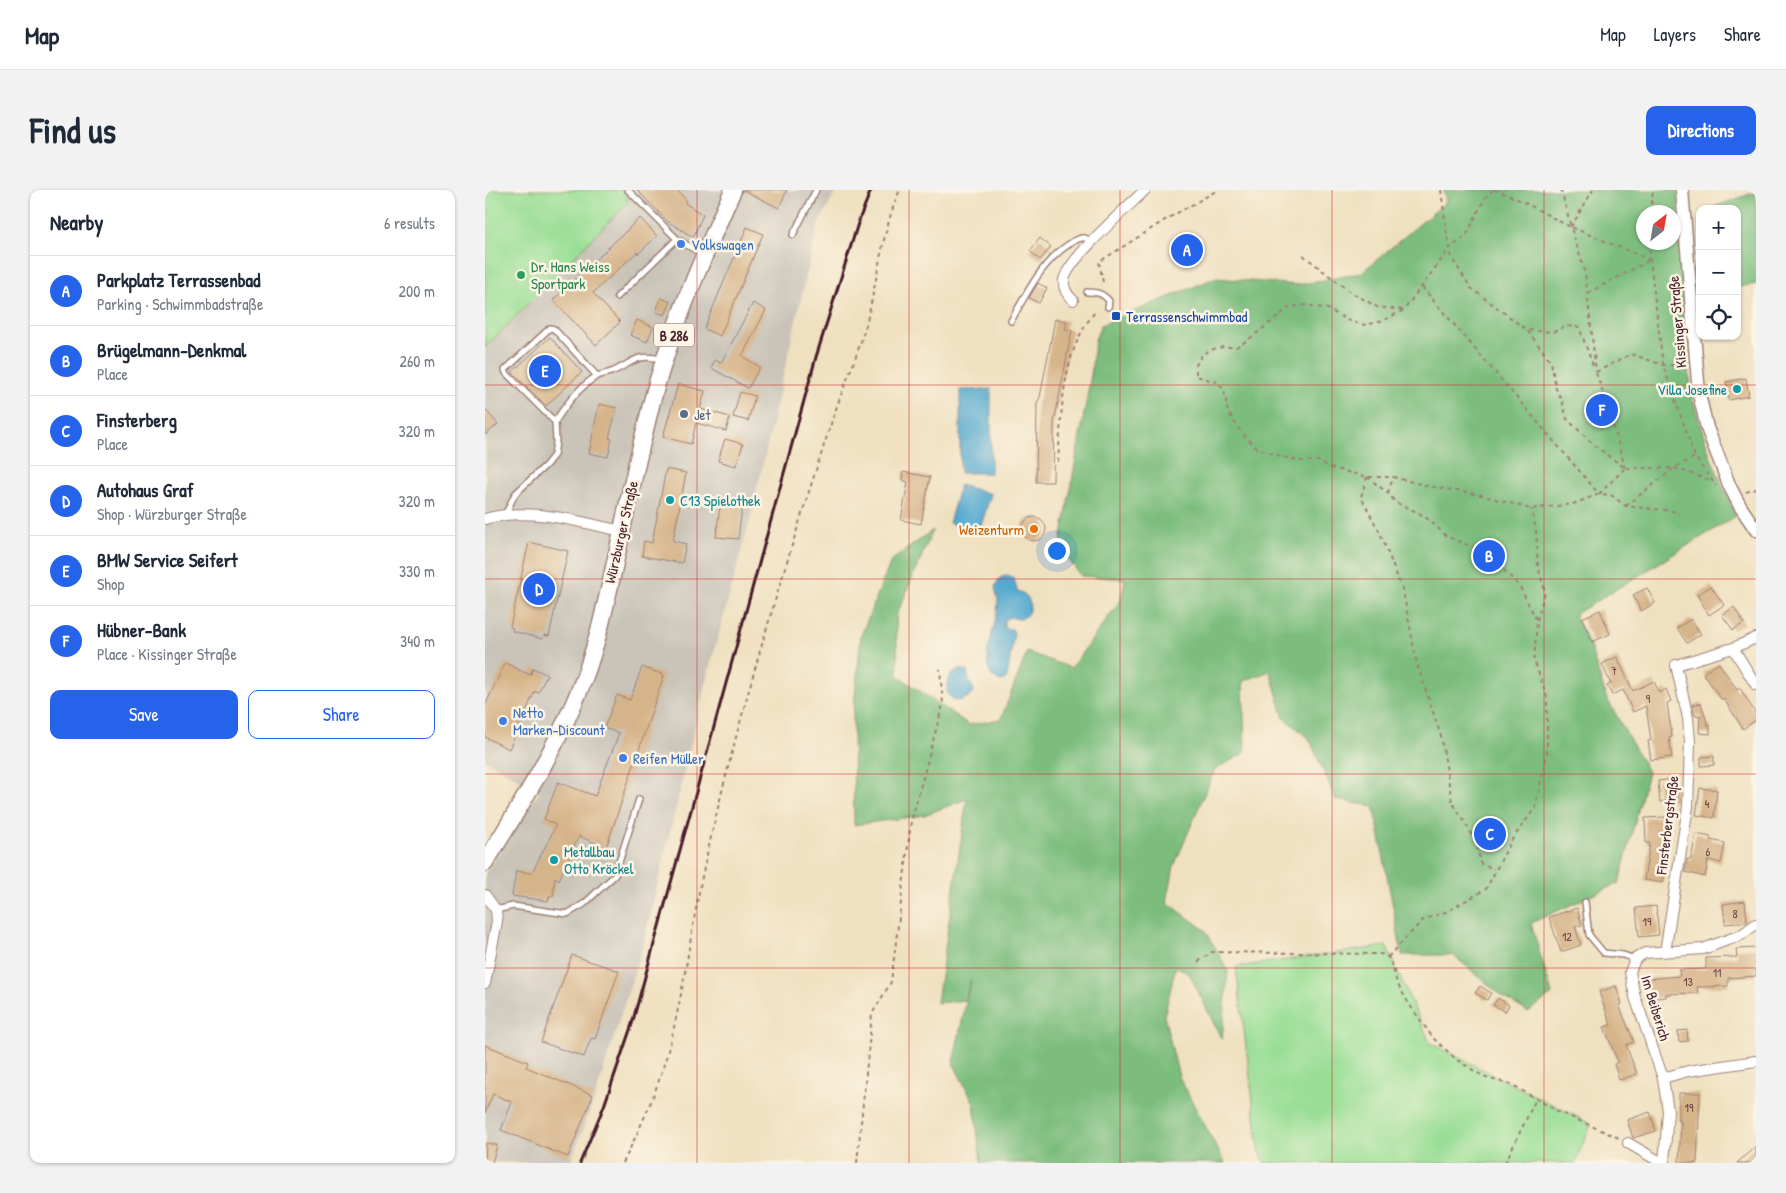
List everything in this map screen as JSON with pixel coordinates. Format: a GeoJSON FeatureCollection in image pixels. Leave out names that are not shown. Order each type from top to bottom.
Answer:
{"type":"FeatureCollection","features":[{"type":"Feature","properties":{"kind":"main road","name":"Würzburger Straße"},"geometry":{"type":"LineString","coordinates":[[485,863],[524,801],[557,741],[582,683],[593,652],[651,404],[665,360],[705,255],[733,190]]}},
{"type":"Feature","properties":{"kind":"street"},"geometry":{"type":"LineString","coordinates":[[1073,300],[1067,294],[1064,286],[1065,278],[1073,264],[1091,242],[1145,190]]}},
{"type":"Feature","properties":{"kind":"street","name":"Kissinger Straße"},"geometry":{"type":"LineString","coordinates":[[1682,190],[1699,394],[1707,428],[1730,487],[1756,530]]}},
{"type":"Feature","properties":{"kind":"street"},"geometry":{"type":"LineString","coordinates":[[485,519],[504,515],[542,516],[578,521],[622,531]]}},
{"type":"Feature","properties":{"kind":"street","name":"Finsterbergstraße"},"geometry":{"type":"LineString","coordinates":[[1665,952],[1688,807],[1690,742],[1688,718],[1676,665],[1733,648],[1756,638]]}},
{"type":"Feature","properties":{"kind":"street"},"geometry":{"type":"LineString","coordinates":[[1733,648],[1756,685]]}},
{"type":"Feature","properties":{"kind":"street"},"geometry":{"type":"LineString","coordinates":[[485,895],[496,910],[497,921],[485,983]]}},
{"type":"Feature","properties":{"kind":"street","name":"Im Beiberich"},"geometry":{"type":"LineString","coordinates":[[1663,1163],[1668,1111],[1663,1078],[1633,989],[1630,972],[1635,959],[1645,954],[1703,949],[1741,935],[1756,924]]}},
{"type":"Feature","properties":{"kind":"street"},"geometry":{"type":"LineString","coordinates":[[1663,1078],[1688,1071],[1756,1061]]}},
{"type":"Feature","properties":{"kind":"street"},"geometry":{"type":"LineString","coordinates":[[1628,1143],[1663,1163]]}},
{"type":"Feature","properties":{"kind":"lane"},"geometry":{"type":"LineString","coordinates":[[628,190],[677,239],[705,255]]}},
{"type":"Feature","properties":{"kind":"lane"},"geometry":{"type":"LineString","coordinates":[[793,235],[816,190]]}},
{"type":"Feature","properties":{"kind":"lane"},"geometry":{"type":"LineString","coordinates":[[1011,321],[1036,276],[1063,247],[1079,238],[1085,238],[1091,242]]}},
{"type":"Feature","properties":{"kind":"lane"},"geometry":{"type":"LineString","coordinates":[[617,297],[677,239]]}},
{"type":"Feature","properties":{"kind":"lane"},"geometry":{"type":"LineString","coordinates":[[1087,292],[1102,294],[1109,301],[1108,307]]}},
{"type":"Feature","properties":{"kind":"lane"},"geometry":{"type":"LineString","coordinates":[[555,422],[505,373],[505,370],[550,328],[597,376]]}},
{"type":"Feature","properties":{"kind":"lane"},"geometry":{"type":"LineString","coordinates":[[504,515],[515,494],[554,455],[556,442],[555,422],[586,382],[616,370],[634,359],[651,357],[665,360]]}},
{"type":"Feature","properties":{"kind":"lane"},"geometry":{"type":"LineString","coordinates":[[496,910],[513,906],[567,914],[584,904],[615,875],[639,799]]}},
{"type":"Feature","properties":{"kind":"lane"},"geometry":{"type":"LineString","coordinates":[[1585,902],[1589,935],[1604,952],[1635,959]]}},
{"type":"Feature","properties":{"kind":"path"},"geometry":{"type":"LineString","coordinates":[[623,1163],[641,1127],[661,1074],[677,1014],[698,892],[727,769],[787,563],[831,422],[863,336],[891,216],[900,190]]}},
{"type":"Feature","properties":{"kind":"path"},"geometry":{"type":"LineString","coordinates":[[1103,282],[1099,262],[1165,220],[1218,190]]}},
{"type":"Feature","properties":{"kind":"path"},"geometry":{"type":"LineString","coordinates":[[1441,190],[1451,257],[1471,288],[1527,330],[1551,362],[1556,389],[1562,401],[1567,419],[1595,446],[1625,468],[1674,468],[1711,480],[1695,457],[1663,365],[1649,250]]}},
{"type":"Feature","properties":{"kind":"path"},"geometry":{"type":"LineString","coordinates":[[1625,468],[1599,494],[1573,504],[1531,509],[1393,477],[1367,477],[1331,468],[1318,461],[1302,461],[1257,448],[1241,432],[1228,412],[1223,390],[1217,382],[1196,376],[1196,365],[1202,355],[1209,350],[1236,346],[1248,340],[1290,307],[1306,305],[1328,309],[1349,321],[1365,325],[1382,321],[1404,310],[1449,249],[1465,236],[1485,198],[1494,190],[1512,196],[1571,227],[1650,260]]}},
{"type":"Feature","properties":{"kind":"path"},"geometry":{"type":"LineString","coordinates":[[1561,190],[1585,273],[1596,372]]}},
{"type":"Feature","properties":{"kind":"path"},"geometry":{"type":"LineString","coordinates":[[1571,227],[1593,190]]}},
{"type":"Feature","properties":{"kind":"path"},"geometry":{"type":"LineString","coordinates":[[1652,205],[1653,190]]}},
{"type":"Feature","properties":{"kind":"path"},"geometry":{"type":"LineString","coordinates":[[1303,255],[1349,291],[1377,308],[1404,310]]}},
{"type":"Feature","properties":{"kind":"path"},"geometry":{"type":"LineString","coordinates":[[1587,294],[1650,260]]}},
{"type":"Feature","properties":{"kind":"path"},"geometry":{"type":"LineString","coordinates":[[1422,286],[1599,494],[1611,495],[1626,506],[1673,511],[1679,515]]}},
{"type":"Feature","properties":{"kind":"path"},"geometry":{"type":"LineString","coordinates":[[1058,462],[1062,405],[1070,362],[1078,338],[1096,311]]}},
{"type":"Feature","properties":{"kind":"path"},"geometry":{"type":"LineString","coordinates":[[1527,330],[1553,332],[1566,326],[1579,327],[1608,406],[1625,468]]}},
{"type":"Feature","properties":{"kind":"path"},"geometry":{"type":"LineString","coordinates":[[1596,372],[1631,354],[1663,365],[1696,364]]}},
{"type":"Feature","properties":{"kind":"path"},"geometry":{"type":"LineString","coordinates":[[1626,506],[1674,468],[1695,457]]}},
{"type":"Feature","properties":{"kind":"path"},"geometry":{"type":"LineString","coordinates":[[1367,477],[1388,493],[1395,502],[1419,513],[1432,522],[1446,536],[1489,554],[1520,587],[1537,620]]}},
{"type":"Feature","properties":{"kind":"path"},"geometry":{"type":"LineString","coordinates":[[1367,477],[1361,497],[1380,534],[1403,591],[1417,664],[1441,736],[1452,802],[1478,847],[1480,863],[1495,869]]}},
{"type":"Feature","properties":{"kind":"path"},"geometry":{"type":"LineString","coordinates":[[1388,493],[1393,477]]}},
{"type":"Feature","properties":{"kind":"path"},"geometry":{"type":"LineString","coordinates":[[1388,957],[1423,920],[1448,911],[1486,889],[1511,841],[1535,808],[1547,754],[1547,697],[1534,660],[1537,620],[1545,592],[1538,566],[1536,529],[1531,509]]}},
{"type":"Feature","properties":{"kind":"path"},"geometry":{"type":"LineString","coordinates":[[857,1163],[872,1014],[891,982],[911,822],[943,704],[940,669]]}},
{"type":"Feature","properties":{"kind":"path"},"geometry":{"type":"LineString","coordinates":[[1198,962],[1212,952],[1381,954],[1388,957],[1397,983],[1433,1038],[1457,1060],[1487,1078],[1511,1084],[1557,1111],[1628,1143]]}},
{"type":"Feature","properties":{"kind":"path"},"geometry":{"type":"LineString","coordinates":[[1505,1163],[1536,1099]]}},
{"type":"Feature","properties":{"kind":"shaded area"},"geometry":{"type":"Polygon","coordinates":[[[624,190],[837,190],[818,225],[750,520],[707,677],[644,941],[596,1094],[570,1163],[485,1163],[485,873],[540,791],[485,760],[485,348],[628,202],[624,190]]]}},
{"type":"Feature","properties":{"kind":"green space","name":"Dr. Hans Weiss Sportpark"},"geometry":{"type":"Polygon","coordinates":[[[485,190],[624,190],[628,202],[485,348],[485,190]]]}},
{"type":"Feature","properties":{"kind":"green space"},"geometry":{"type":"Polygon","coordinates":[[[1443,190],[1677,190],[1678,205],[1636,205],[1636,250],[1681,250],[1681,248],[1691,394],[1710,456],[1736,516],[1574,615],[1591,649],[1606,697],[1648,772],[1619,883],[1531,923],[1552,994],[1528,1012],[1502,996],[1453,955],[1402,955],[1374,806],[1336,800],[1309,738],[1284,718],[1270,671],[1243,681],[1245,753],[1215,769],[1174,866],[1167,902],[1206,931],[1228,971],[1222,1040],[1190,975],[1176,966],[1164,1016],[1179,1077],[1225,1163],[981,1163],[974,1103],[953,1063],[971,979],[965,1000],[937,1003],[967,799],[924,815],[854,825],[853,716],[861,636],[891,561],[933,530],[896,616],[898,676],[969,725],[1001,719],[1027,652],[1071,668],[1121,600],[1125,579],[1081,576],[1060,548],[1091,375],[1095,340],[1101,325],[1215,278],[1298,285],[1361,273],[1446,202],[1443,190]]]}},
{"type":"Feature","properties":{"kind":"green space"},"geometry":{"type":"Polygon","coordinates":[[[1756,192],[1756,284],[1741,286],[1741,205],[1719,205],[1756,192]]]}},
{"type":"Feature","properties":{"kind":"green space"},"geometry":{"type":"Polygon","coordinates":[[[1386,946],[1430,1043],[1591,1124],[1575,1163],[1265,1163],[1259,1149],[1236,967],[1386,946]]]}},
{"type":"Feature","properties":{"kind":"water"},"geometry":{"type":"Polygon","coordinates":[[[991,389],[991,473],[960,473],[960,390],[991,389]]]}},
{"type":"Feature","properties":{"kind":"water"},"geometry":{"type":"Polygon","coordinates":[[[960,485],[991,494],[979,532],[949,523],[960,485]]]}},
{"type":"Feature","properties":{"kind":"water"},"geometry":{"type":"Polygon","coordinates":[[[1005,575],[1013,578],[1017,590],[1029,600],[1030,607],[1025,617],[1018,619],[1010,617],[1004,620],[1004,628],[1012,629],[1014,633],[1007,678],[1002,681],[995,679],[989,672],[987,661],[989,657],[987,654],[997,613],[998,600],[995,587],[999,579],[1005,575]]]}},
{"type":"Feature","properties":{"kind":"water"},"geometry":{"type":"Polygon","coordinates":[[[960,669],[967,671],[969,681],[974,690],[967,698],[956,701],[948,695],[947,687],[953,673],[960,669]]]}},
{"type":"Feature","properties":{"kind":"building"},"geometry":{"type":"Polygon","coordinates":[[[637,190],[677,190],[687,201],[685,203],[703,215],[693,237],[667,221],[637,190]]]}},
{"type":"Feature","properties":{"kind":"building"},"geometry":{"type":"Polygon","coordinates":[[[743,190],[787,190],[779,208],[743,190]]]}},
{"type":"Feature","properties":{"kind":"building"},"geometry":{"type":"Polygon","coordinates":[[[640,218],[657,236],[593,293],[620,322],[596,345],[553,300],[640,218]]]}},
{"type":"Feature","properties":{"kind":"building"},"geometry":{"type":"Polygon","coordinates":[[[747,227],[763,234],[720,336],[704,329],[747,227]]]}},
{"type":"Feature","properties":{"kind":"building"},"geometry":{"type":"Polygon","coordinates":[[[1040,238],[1051,247],[1040,260],[1030,251],[1040,238]]]}},
{"type":"Feature","properties":{"kind":"building"},"geometry":{"type":"Polygon","coordinates":[[[1038,283],[1047,288],[1039,303],[1029,298],[1038,283]]]}},
{"type":"Feature","properties":{"kind":"building"},"geometry":{"type":"Polygon","coordinates":[[[661,298],[671,302],[665,315],[656,312],[661,298]]]}},
{"type":"Feature","properties":{"kind":"building"},"geometry":{"type":"Polygon","coordinates":[[[753,303],[766,310],[742,356],[760,367],[748,388],[711,368],[715,360],[721,363],[753,303]]]}},
{"type":"Feature","properties":{"kind":"building"},"geometry":{"type":"Polygon","coordinates":[[[1055,319],[1067,321],[1065,329],[1072,330],[1054,423],[1053,482],[1036,482],[1037,403],[1040,397],[1055,319]]]}},
{"type":"Feature","properties":{"kind":"building"},"geometry":{"type":"Polygon","coordinates":[[[637,320],[653,327],[647,342],[630,335],[637,320]]]}},
{"type":"Feature","properties":{"kind":"building"},"geometry":{"type":"Polygon","coordinates":[[[550,337],[582,372],[546,406],[512,372],[550,337]]]}},
{"type":"Feature","properties":{"kind":"building","name":"Villa Josefine"},"geometry":{"type":"Polygon","coordinates":[[[1746,378],[1749,396],[1729,400],[1726,382],[1746,378]]]}},
{"type":"Feature","properties":{"kind":"building","name":"Jet"},"geometry":{"type":"Polygon","coordinates":[[[678,384],[705,391],[700,409],[730,417],[726,431],[696,423],[691,444],[663,437],[678,384]]]}},
{"type":"Feature","properties":{"kind":"building"},"geometry":{"type":"Polygon","coordinates":[[[740,392],[755,396],[748,421],[733,417],[740,392]]]}},
{"type":"Feature","properties":{"kind":"building"},"geometry":{"type":"Polygon","coordinates":[[[599,404],[617,408],[609,438],[612,439],[608,457],[589,453],[599,404]]]}},
{"type":"Feature","properties":{"kind":"building"},"geometry":{"type":"Polygon","coordinates":[[[485,409],[498,424],[485,435],[485,409]]]}},
{"type":"Feature","properties":{"kind":"building"},"geometry":{"type":"Polygon","coordinates":[[[725,439],[743,444],[736,466],[718,461],[725,439]]]}},
{"type":"Feature","properties":{"kind":"building"},"geometry":{"type":"Polygon","coordinates":[[[666,469],[686,473],[673,541],[686,544],[682,563],[642,556],[644,541],[652,543],[666,469]]]}},
{"type":"Feature","properties":{"kind":"building"},"geometry":{"type":"Polygon","coordinates":[[[903,472],[930,477],[921,524],[901,520],[908,482],[902,480],[903,472]]]}},
{"type":"Feature","properties":{"kind":"building"},"geometry":{"type":"Polygon","coordinates":[[[721,498],[743,500],[738,539],[716,537],[721,498]]]}},
{"type":"Feature","properties":{"kind":"building","name":"Weizenturm"},"geometry":{"type":"Polygon","coordinates":[[[1034,517],[1039,518],[1045,524],[1045,534],[1039,540],[1034,541],[1029,540],[1023,534],[1022,529],[1023,524],[1029,518],[1034,517]]]}},
{"type":"Feature","properties":{"kind":"building"},"geometry":{"type":"Polygon","coordinates":[[[529,542],[568,551],[549,636],[544,635],[543,639],[512,631],[513,628],[510,627],[529,542]]]}},
{"type":"Feature","properties":{"kind":"building"},"geometry":{"type":"Polygon","coordinates":[[[1711,586],[1724,605],[1709,615],[1697,595],[1711,586]]]}},
{"type":"Feature","properties":{"kind":"building"},"geometry":{"type":"Polygon","coordinates":[[[1647,588],[1655,603],[1641,611],[1633,595],[1647,588]]]}},
{"type":"Feature","properties":{"kind":"building"},"geometry":{"type":"Polygon","coordinates":[[[1734,607],[1744,623],[1733,630],[1722,615],[1734,607]]]}},
{"type":"Feature","properties":{"kind":"building"},"geometry":{"type":"Polygon","coordinates":[[[1600,610],[1610,634],[1592,642],[1582,618],[1600,610]]]}},
{"type":"Feature","properties":{"kind":"building"},"geometry":{"type":"Polygon","coordinates":[[[1691,619],[1701,634],[1687,643],[1677,628],[1691,619]]]}},
{"type":"Feature","properties":{"kind":"building"},"geometry":{"type":"Polygon","coordinates":[[[1617,657],[1633,691],[1654,681],[1659,693],[1666,689],[1671,701],[1667,703],[1672,737],[1669,738],[1672,757],[1651,760],[1648,741],[1651,740],[1646,706],[1633,712],[1623,690],[1612,695],[1607,686],[1611,684],[1602,664],[1617,657]]]}},
{"type":"Feature","properties":{"kind":"building","name":"Netto Marken-Discount"},"geometry":{"type":"Polygon","coordinates":[[[505,663],[530,675],[533,668],[547,675],[538,693],[535,691],[509,749],[485,737],[485,706],[505,663]]]}},
{"type":"Feature","properties":{"kind":"building"},"geometry":{"type":"Polygon","coordinates":[[[1719,663],[1737,690],[1740,688],[1756,714],[1756,720],[1743,729],[1724,699],[1721,699],[1703,673],[1719,663]]]}},
{"type":"Feature","properties":{"kind":"building","name":"Reifen Müller"},"geometry":{"type":"Polygon","coordinates":[[[642,667],[664,675],[606,848],[579,836],[559,880],[555,877],[553,896],[549,896],[548,901],[512,896],[516,871],[532,873],[556,825],[544,819],[558,782],[595,796],[619,733],[604,728],[617,695],[630,700],[642,667]]]}},
{"type":"Feature","properties":{"kind":"building"},"geometry":{"type":"Polygon","coordinates":[[[1701,703],[1708,725],[1710,725],[1710,734],[1699,733],[1700,715],[1695,716],[1692,705],[1701,703]]]}},
{"type":"Feature","properties":{"kind":"building"},"geometry":{"type":"Polygon","coordinates":[[[1714,756],[1714,765],[1701,766],[1701,757],[1714,756]]]}},
{"type":"Feature","properties":{"kind":"building"},"geometry":{"type":"Polygon","coordinates":[[[1674,779],[1677,800],[1660,802],[1658,781],[1674,779]]]}},
{"type":"Feature","properties":{"kind":"building"},"geometry":{"type":"Polygon","coordinates":[[[1700,788],[1717,790],[1714,818],[1696,815],[1700,788]]]}},
{"type":"Feature","properties":{"kind":"building"},"geometry":{"type":"Polygon","coordinates":[[[1665,817],[1666,842],[1663,860],[1667,861],[1663,883],[1644,880],[1650,843],[1646,843],[1645,818],[1665,817]]]}},
{"type":"Feature","properties":{"kind":"building"},"geometry":{"type":"Polygon","coordinates":[[[1696,834],[1711,837],[1710,840],[1725,843],[1721,863],[1708,860],[1705,877],[1685,872],[1687,859],[1691,859],[1696,834]]]}},
{"type":"Feature","properties":{"kind":"building"},"geometry":{"type":"Polygon","coordinates":[[[1745,901],[1747,922],[1725,924],[1723,904],[1745,901]]]}},
{"type":"Feature","properties":{"kind":"building"},"geometry":{"type":"Polygon","coordinates":[[[1656,906],[1659,935],[1639,937],[1636,908],[1656,906]]]}},
{"type":"Feature","properties":{"kind":"building"},"geometry":{"type":"Polygon","coordinates":[[[1577,908],[1582,925],[1575,927],[1581,945],[1561,952],[1549,917],[1577,908]]]}},
{"type":"Feature","properties":{"kind":"building"},"geometry":{"type":"Polygon","coordinates":[[[1756,948],[1756,976],[1728,978],[1728,986],[1697,987],[1698,993],[1666,994],[1666,997],[1647,999],[1645,979],[1680,976],[1679,970],[1706,969],[1706,958],[1737,957],[1736,949],[1756,948]]]}},
{"type":"Feature","properties":{"kind":"building"},"geometry":{"type":"Polygon","coordinates":[[[572,955],[619,971],[595,1039],[591,1038],[584,1057],[541,1042],[572,955]]]}},
{"type":"Feature","properties":{"kind":"building"},"geometry":{"type":"Polygon","coordinates":[[[1480,986],[1491,993],[1487,1000],[1475,993],[1480,986]]]}},
{"type":"Feature","properties":{"kind":"building"},"geometry":{"type":"Polygon","coordinates":[[[1616,986],[1622,1004],[1619,1005],[1634,1042],[1626,1045],[1637,1074],[1619,1080],[1614,1064],[1618,1062],[1604,1027],[1611,1025],[1599,992],[1616,986]]]}},
{"type":"Feature","properties":{"kind":"building"},"geometry":{"type":"Polygon","coordinates":[[[1498,998],[1509,1005],[1505,1012],[1493,1005],[1498,998]]]}},
{"type":"Feature","properties":{"kind":"building"},"geometry":{"type":"Polygon","coordinates":[[[1687,1030],[1688,1041],[1679,1042],[1678,1031],[1687,1030]]]}},
{"type":"Feature","properties":{"kind":"building"},"geometry":{"type":"Polygon","coordinates":[[[485,1045],[528,1062],[526,1067],[593,1095],[568,1157],[501,1130],[512,1102],[493,1094],[485,1113],[485,1045]]]}},
{"type":"Feature","properties":{"kind":"building"},"geometry":{"type":"Polygon","coordinates":[[[1679,1093],[1700,1093],[1697,1163],[1679,1163],[1681,1121],[1679,1121],[1679,1093]]]}},
{"type":"Feature","properties":{"kind":"building"},"geometry":{"type":"Polygon","coordinates":[[[1650,1112],[1656,1131],[1633,1138],[1627,1120],[1650,1112]]]}},
{"type":"Feature","properties":{"kind":"building"},"geometry":{"type":"Polygon","coordinates":[[[486,1143],[497,1145],[492,1163],[485,1163],[486,1143]]]}},
{"type":"Feature","properties":{"kind":"building"},"geometry":{"type":"Polygon","coordinates":[[[1756,1146],[1756,1163],[1737,1163],[1756,1146]]]}},
{"type":"Feature","properties":{"kind":"railway"},"geometry":{"type":"LineString","coordinates":[[580,1163],[604,1106],[632,1024],[816,357],[859,220],[871,190]]}},
{"type":"Feature","properties":{"kind":"place","name":"Volkswagen"},"geometry":{"type":"Point","coordinates":[681,244]}},
{"type":"Feature","properties":{"kind":"place","name":"Parkplatz Terrassenbad"},"geometry":{"type":"Point","coordinates":[1187,250]}},
{"type":"Feature","properties":{"kind":"place","name":"Dr. Hans Weiss Sportpark"},"geometry":{"type":"Point","coordinates":[521,275]}},
{"type":"Feature","properties":{"kind":"place","name":"Terrassenschwimmbad"},"geometry":{"type":"Point","coordinates":[1116,316]}},
{"type":"Feature","properties":{"kind":"place","name":"BMW Service Seifert"},"geometry":{"type":"Point","coordinates":[545,371]}},
{"type":"Feature","properties":{"kind":"place","name":"Villa Josefine"},"geometry":{"type":"Point","coordinates":[1737,389]}},
{"type":"Feature","properties":{"kind":"place","name":"Hübner-Bank"},"geometry":{"type":"Point","coordinates":[1602,410]}},
{"type":"Feature","properties":{"kind":"place","name":"Jet"},"geometry":{"type":"Point","coordinates":[684,414]}},
{"type":"Feature","properties":{"kind":"place","name":"C13 Spielothek"},"geometry":{"type":"Point","coordinates":[670,500]}},
{"type":"Feature","properties":{"kind":"place","name":"Weizenturm"},"geometry":{"type":"Point","coordinates":[1034,529]}},
{"type":"Feature","properties":{"kind":"place","name":"Brügelmann-Denkmal"},"geometry":{"type":"Point","coordinates":[1489,556]}},
{"type":"Feature","properties":{"kind":"place","name":"Autohaus Graf"},"geometry":{"type":"Point","coordinates":[539,589]}},
{"type":"Feature","properties":{"kind":"place","name":"Netto Marken-Discount"},"geometry":{"type":"Point","coordinates":[503,721]}},
{"type":"Feature","properties":{"kind":"place","name":"Reifen Müller"},"geometry":{"type":"Point","coordinates":[623,758]}},
{"type":"Feature","properties":{"kind":"place","name":"Finsterberg"},"geometry":{"type":"Point","coordinates":[1490,834]}},
{"type":"Feature","properties":{"kind":"place","name":"Metallbau Otto Kröckel"},"geometry":{"type":"Point","coordinates":[554,860]}}]}
